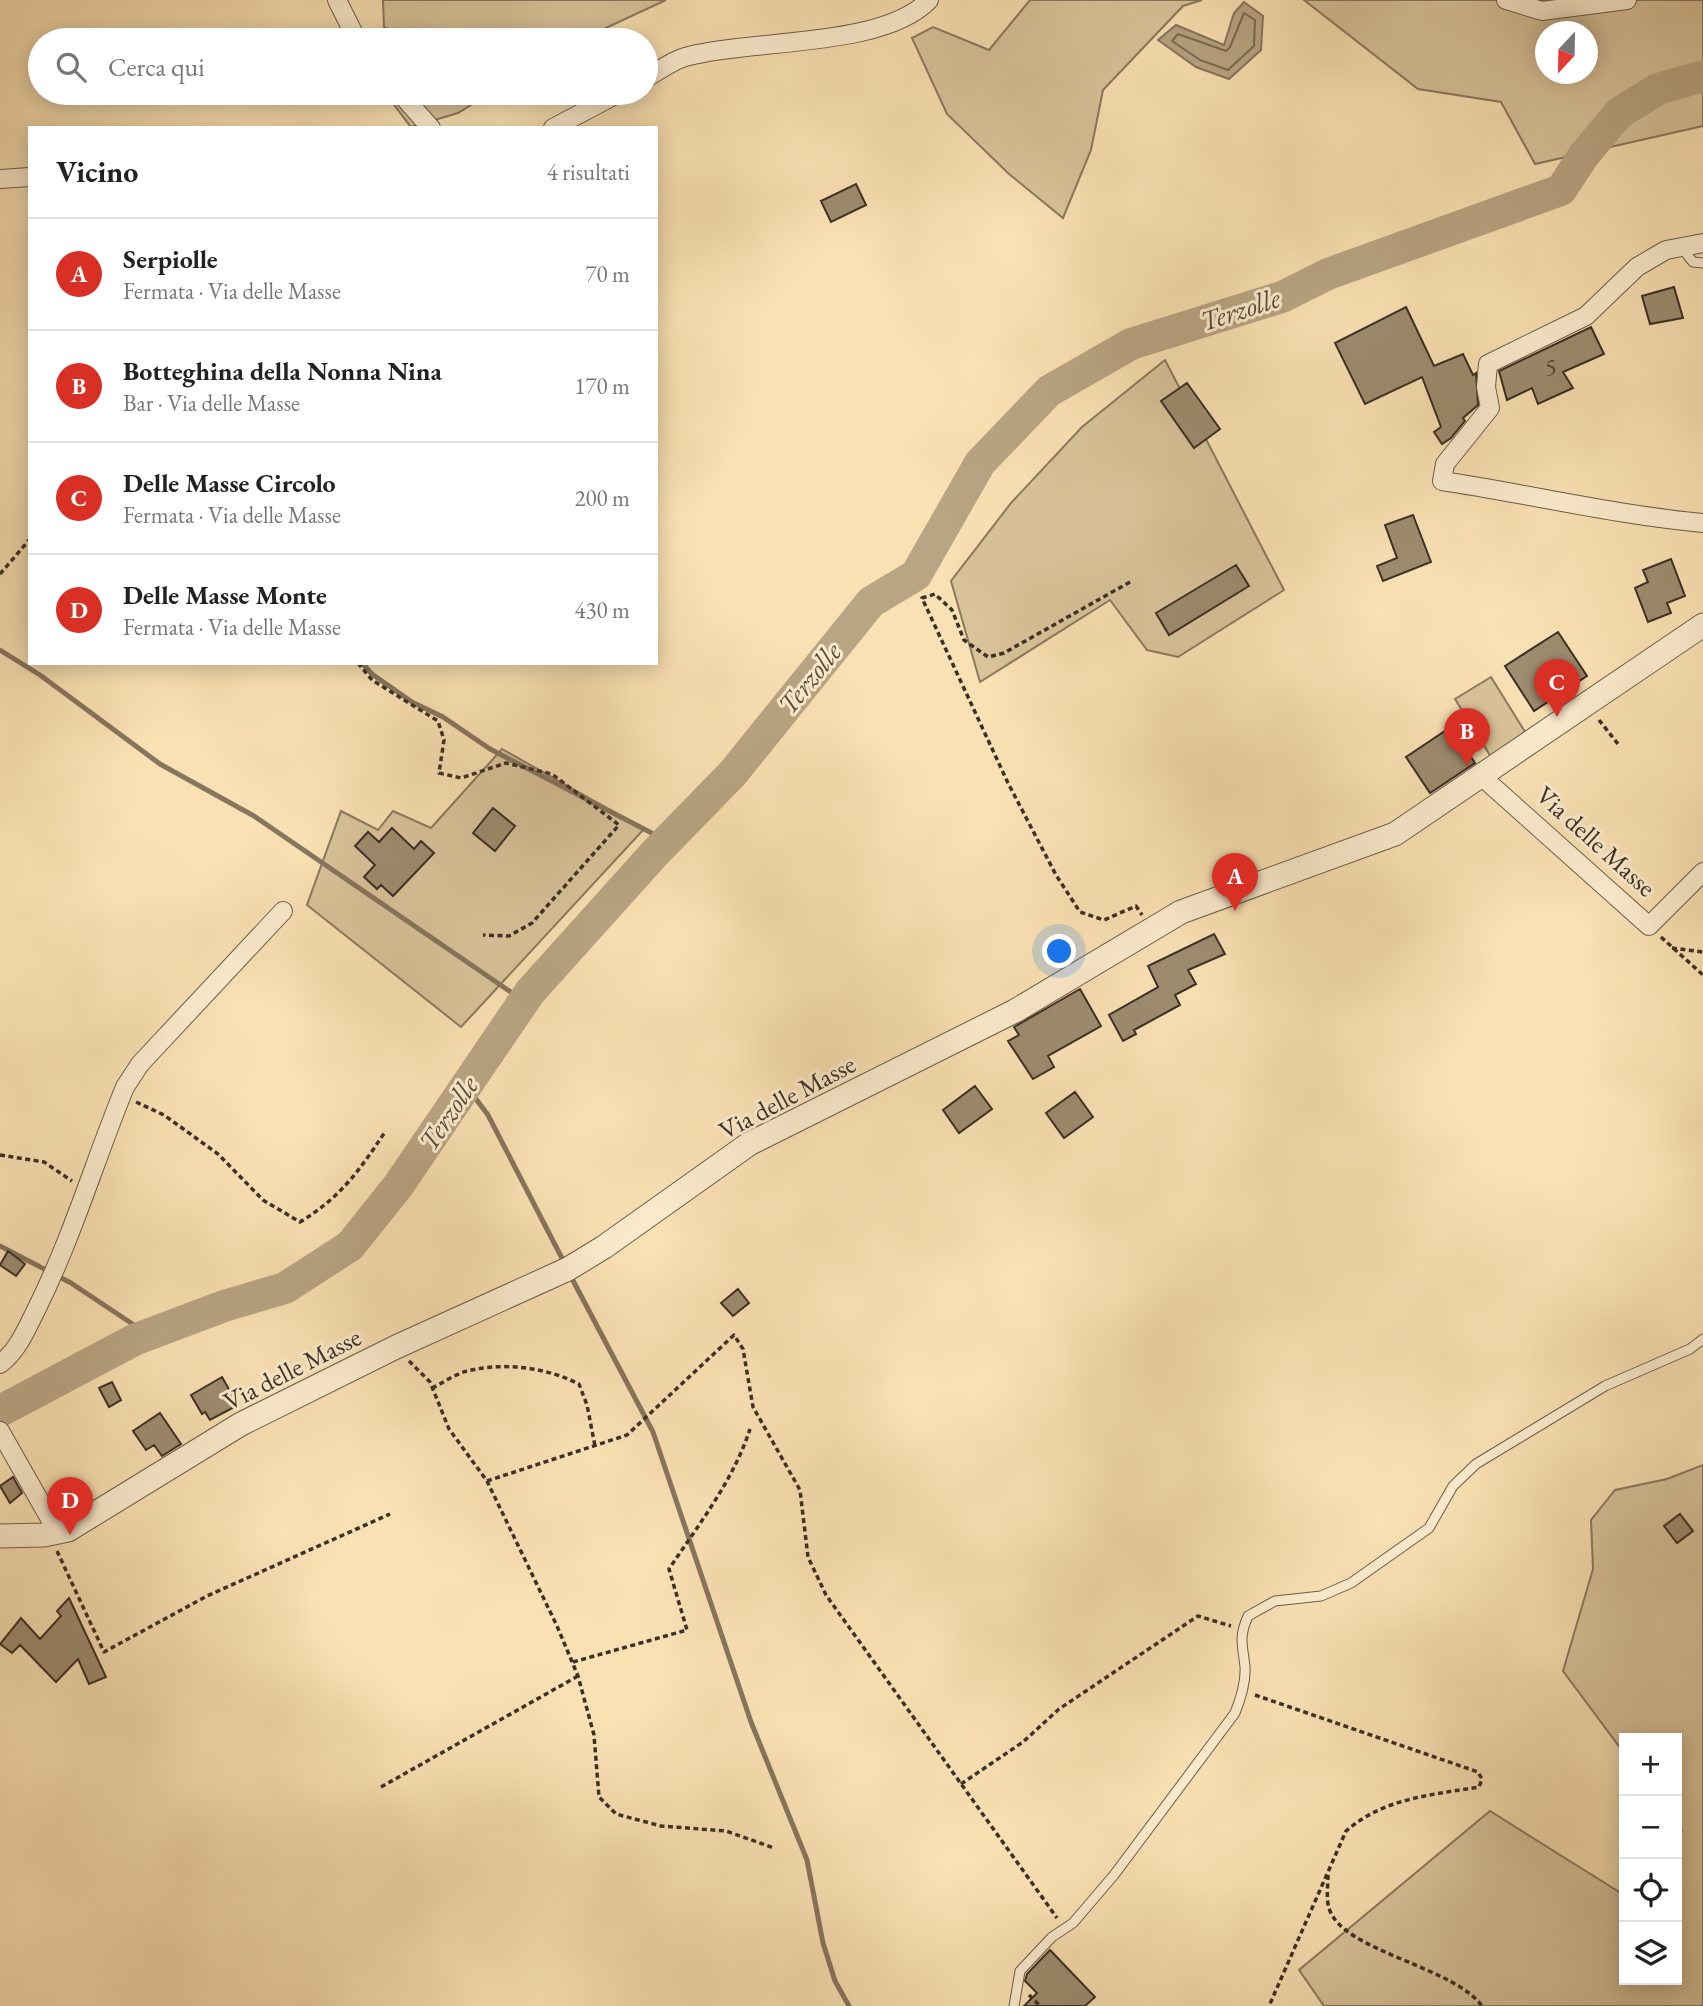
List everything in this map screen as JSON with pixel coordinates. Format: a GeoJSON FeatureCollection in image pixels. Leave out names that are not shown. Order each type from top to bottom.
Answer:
{"type":"FeatureCollection","features":[{"type":"Feature","properties":{"kind":"street"},"geometry":{"type":"LineString","coordinates":[[337,0],[351,28]]}},
{"type":"Feature","properties":{"kind":"street"},"geometry":{"type":"LineString","coordinates":[[658,71],[686,56],[757,43],[817,39],[886,26],[929,0]]}},
{"type":"Feature","properties":{"kind":"street"},"geometry":{"type":"LineString","coordinates":[[1506,0],[1542,11],[1626,0]]}},
{"type":"Feature","properties":{"kind":"street"},"geometry":{"type":"LineString","coordinates":[[411,105],[429,126]]}},
{"type":"Feature","properties":{"kind":"street"},"geometry":{"type":"LineString","coordinates":[[557,126],[596,105]]}},
{"type":"Feature","properties":{"kind":"street"},"geometry":{"type":"LineString","coordinates":[[0,179],[28,177]]}},
{"type":"Feature","properties":{"kind":"street"},"geometry":{"type":"LineString","coordinates":[[1703,243],[1667,250],[1637,267],[1586,316],[1488,363],[1486,387],[1490,408],[1445,464],[1441,481],[1530,494],[1637,517],[1703,523]]}},
{"type":"Feature","properties":{"kind":"street","name":"Via delle Masse"},"geometry":{"type":"LineString","coordinates":[[0,1536],[58,1533],[73,1527],[241,1424],[396,1347],[568,1269],[604,1247],[749,1144],[1015,1011],[1203,902],[1380,842],[1703,625]]}},
{"type":"Feature","properties":{"kind":"street","name":"Via delle Masse"},"geometry":{"type":"LineString","coordinates":[[1480,775],[1648,926],[1703,873]]}},
{"type":"Feature","properties":{"kind":"street"},"geometry":{"type":"LineString","coordinates":[[0,1364],[10,1357],[30,1322],[69,1241],[125,1087],[140,1065],[284,911]]}},
{"type":"Feature","properties":{"kind":"street"},"geometry":{"type":"LineString","coordinates":[[1,1433],[58,1533]]}},
{"type":"Feature","properties":{"kind":"lane"},"geometry":{"type":"LineString","coordinates":[[1681,247],[1693,262],[1703,263]]}},
{"type":"Feature","properties":{"kind":"lane"},"geometry":{"type":"LineString","coordinates":[[1014,2006],[1020,1971],[1065,1929],[1114,1875],[1235,1713],[1244,1689],[1245,1668],[1240,1644],[1248,1616],[1275,1601],[1321,1596],[1351,1583],[1429,1528],[1453,1486],[1476,1464],[1605,1386],[1690,1349],[1703,1339]]}},
{"type":"Feature","properties":{"kind":"path"},"geometry":{"type":"LineString","coordinates":[[0,574],[28,541]]}},
{"type":"Feature","properties":{"kind":"path"},"geometry":{"type":"LineString","coordinates":[[1130,582],[1004,653],[988,657],[964,640],[952,610],[935,594],[922,598],[1008,783],[1056,874],[1080,912],[1104,919],[1136,906],[1151,931]]}},
{"type":"Feature","properties":{"kind":"path"},"geometry":{"type":"LineString","coordinates":[[360,665],[372,680],[439,721],[444,740],[439,774],[461,778],[506,763],[552,774],[620,825],[532,923],[509,936],[483,935]]}},
{"type":"Feature","properties":{"kind":"path"},"geometry":{"type":"LineString","coordinates":[[1599,720],[1618,744]]}},
{"type":"Feature","properties":{"kind":"path"},"geometry":{"type":"LineString","coordinates":[[1648,926],[1703,975]]}},
{"type":"Feature","properties":{"kind":"path"},"geometry":{"type":"LineString","coordinates":[[1672,948],[1703,952]]}},
{"type":"Feature","properties":{"kind":"path"},"geometry":{"type":"LineString","coordinates":[[116,1109],[132,1101],[164,1115],[218,1154],[263,1200],[300,1222],[329,1205],[358,1174],[385,1132]]}},
{"type":"Feature","properties":{"kind":"path"},"geometry":{"type":"LineString","coordinates":[[0,1156],[44,1161],[86,1191]]}},
{"type":"Feature","properties":{"kind":"path"},"geometry":{"type":"LineString","coordinates":[[486,1481],[626,1435],[734,1335],[743,1349],[753,1407],[800,1490],[807,1557],[826,1595],[1065,1929]]}},
{"type":"Feature","properties":{"kind":"path"},"geometry":{"type":"LineString","coordinates":[[396,1347],[432,1388],[449,1429],[486,1481],[572,1662],[594,1735],[599,1797],[616,1814],[661,1826],[726,1830],[774,1848]]}},
{"type":"Feature","properties":{"kind":"path"},"geometry":{"type":"LineString","coordinates":[[432,1388],[465,1371],[527,1367],[561,1375],[579,1384],[587,1405],[595,1446]]}},
{"type":"Feature","properties":{"kind":"path"},"geometry":{"type":"LineString","coordinates":[[572,1662],[687,1630],[668,1569],[720,1494],[743,1451],[750,1429]]}},
{"type":"Feature","properties":{"kind":"path"},"geometry":{"type":"LineString","coordinates":[[58,1533],[56,1549],[104,1652],[207,1596],[390,1514]]}},
{"type":"Feature","properties":{"kind":"path"},"geometry":{"type":"LineString","coordinates":[[961,1784],[1023,1742],[1059,1709],[1198,1616],[1231,1626],[1248,1616]]}},
{"type":"Feature","properties":{"kind":"path"},"geometry":{"type":"LineString","coordinates":[[380,1787],[578,1676]]}},
{"type":"Feature","properties":{"kind":"path"},"geometry":{"type":"LineString","coordinates":[[1244,1689],[1478,1772],[1482,1779],[1479,1787],[1390,1803],[1365,1815],[1346,1830],[1269,2006]]}},
{"type":"Feature","properties":{"kind":"path"},"geometry":{"type":"LineString","coordinates":[[1328,1873],[1329,1909],[1354,1938],[1430,1971],[1476,1998],[1482,2006]]}},
{"type":"Feature","properties":{"kind":"shaded area"},"geometry":{"type":"Polygon","coordinates":[[[383,0],[666,0],[606,28],[384,27],[383,0]]]}},
{"type":"Feature","properties":{"kind":"shaded area"},"geometry":{"type":"Polygon","coordinates":[[[1030,0],[1202,0],[1183,6],[1103,90],[1091,150],[1063,218],[1009,174],[947,114],[912,38],[933,27],[989,50],[1030,0]]]}},
{"type":"Feature","properties":{"kind":"shaded area"},"geometry":{"type":"Polygon","coordinates":[[[1304,0],[1703,0],[1703,126],[1535,164],[1501,102],[1418,89],[1304,0]]]}},
{"type":"Feature","properties":{"kind":"shaded area"},"geometry":{"type":"Polygon","coordinates":[[[394,105],[471,105],[458,113],[410,126],[394,105]]]}},
{"type":"Feature","properties":{"kind":"shaded area"},"geometry":{"type":"Polygon","coordinates":[[[1165,360],[1284,590],[1178,657],[1147,650],[1110,600],[980,682],[951,581],[1011,503],[1082,427],[1165,360]]]}},
{"type":"Feature","properties":{"kind":"shaded area"},"geometry":{"type":"Polygon","coordinates":[[[1491,677],[1527,735],[1491,757],[1455,699],[1491,677]]]}},
{"type":"Feature","properties":{"kind":"shaded area"},"geometry":{"type":"Polygon","coordinates":[[[502,749],[644,829],[461,1027],[307,905],[341,811],[378,830],[393,811],[431,828],[502,749]]]}},
{"type":"Feature","properties":{"kind":"shaded area"},"geometry":{"type":"Polygon","coordinates":[[[1703,1465],[1703,2006],[1324,2006],[1299,1970],[1490,1811],[1619,1892],[1619,1985],[1682,1985],[1682,1733],[1619,1733],[1619,1746],[1563,1671],[1593,1569],[1591,1520],[1615,1490],[1667,1479],[1703,1465]]]}},
{"type":"Feature","properties":{"kind":"water"},"geometry":{"type":"Polygon","coordinates":[[[1244,2],[1263,16],[1261,50],[1229,79],[1196,67],[1158,40],[1176,25],[1224,45],[1234,13],[1244,2]]]}},
{"type":"Feature","properties":{"kind":"building"},"geometry":{"type":"Polygon","coordinates":[[[856,184],[866,205],[831,222],[821,201],[856,184]]]}},
{"type":"Feature","properties":{"kind":"building"},"geometry":{"type":"Polygon","coordinates":[[[1674,287],[1683,318],[1650,324],[1642,296],[1674,287]]]}},
{"type":"Feature","properties":{"kind":"building"},"geometry":{"type":"Polygon","coordinates":[[[1406,307],[1434,366],[1463,354],[1473,375],[1476,373],[1478,405],[1463,418],[1465,421],[1451,438],[1442,444],[1434,432],[1441,427],[1422,377],[1365,404],[1335,343],[1406,307]]]}},
{"type":"Feature","properties":{"kind":"building"},"geometry":{"type":"Polygon","coordinates":[[[1591,327],[1604,354],[1563,372],[1573,388],[1538,404],[1532,388],[1507,400],[1499,371],[1591,327]]]}},
{"type":"Feature","properties":{"kind":"building"},"geometry":{"type":"Polygon","coordinates":[[[1187,383],[1220,429],[1194,448],[1161,401],[1187,383]]]}},
{"type":"Feature","properties":{"kind":"building"},"geometry":{"type":"Polygon","coordinates":[[[1413,515],[1431,562],[1383,581],[1377,566],[1397,558],[1385,525],[1413,515]]]}},
{"type":"Feature","properties":{"kind":"building"},"geometry":{"type":"Polygon","coordinates":[[[1671,559],[1685,596],[1667,603],[1671,613],[1648,622],[1635,588],[1648,582],[1643,570],[1671,559]]]}},
{"type":"Feature","properties":{"kind":"building"},"geometry":{"type":"Polygon","coordinates":[[[1236,565],[1249,586],[1169,635],[1156,613],[1236,565]]]}},
{"type":"Feature","properties":{"kind":"building"},"geometry":{"type":"Polygon","coordinates":[[[1558,632],[1587,676],[1534,711],[1505,666],[1558,632]]]}},
{"type":"Feature","properties":{"kind":"building"},"geometry":{"type":"Polygon","coordinates":[[[1451,727],[1475,763],[1430,793],[1406,757],[1451,727]]]}},
{"type":"Feature","properties":{"kind":"building"},"geometry":{"type":"Polygon","coordinates":[[[493,808],[515,826],[495,851],[473,833],[493,808]]]}},
{"type":"Feature","properties":{"kind":"building"},"geometry":{"type":"Polygon","coordinates":[[[392,828],[414,849],[421,841],[434,853],[393,896],[381,885],[377,889],[364,877],[375,865],[355,846],[368,832],[379,842],[392,828]]]}},
{"type":"Feature","properties":{"kind":"building"},"geometry":{"type":"Polygon","coordinates":[[[1214,934],[1225,954],[1188,970],[1196,984],[1175,995],[1180,1005],[1134,1030],[1136,1034],[1123,1041],[1109,1015],[1158,987],[1148,966],[1214,934]]]}},
{"type":"Feature","properties":{"kind":"building"},"geometry":{"type":"Polygon","coordinates":[[[1080,989],[1101,1026],[1048,1056],[1054,1067],[1033,1079],[1008,1041],[1019,1035],[1014,1027],[1080,989]]]}},
{"type":"Feature","properties":{"kind":"building"},"geometry":{"type":"Polygon","coordinates":[[[975,1086],[992,1109],[959,1133],[943,1110],[975,1086]]]}},
{"type":"Feature","properties":{"kind":"building"},"geometry":{"type":"Polygon","coordinates":[[[1075,1092],[1093,1117],[1064,1138],[1046,1113],[1075,1092]]]}},
{"type":"Feature","properties":{"kind":"building"},"geometry":{"type":"Polygon","coordinates":[[[8,1251],[25,1264],[16,1276],[0,1265],[8,1251]]]}},
{"type":"Feature","properties":{"kind":"building"},"geometry":{"type":"Polygon","coordinates":[[[738,1289],[749,1303],[733,1316],[721,1303],[738,1289]]]}},
{"type":"Feature","properties":{"kind":"building"},"geometry":{"type":"Polygon","coordinates":[[[222,1377],[238,1405],[210,1420],[205,1412],[202,1414],[191,1395],[222,1377]]]}},
{"type":"Feature","properties":{"kind":"building"},"geometry":{"type":"Polygon","coordinates":[[[112,1382],[121,1400],[109,1407],[99,1388],[112,1382]]]}},
{"type":"Feature","properties":{"kind":"building"},"geometry":{"type":"Polygon","coordinates":[[[160,1413],[181,1444],[162,1456],[154,1445],[146,1450],[133,1431],[160,1413]]]}},
{"type":"Feature","properties":{"kind":"building"},"geometry":{"type":"Polygon","coordinates":[[[13,1477],[22,1493],[10,1503],[0,1486],[13,1477]]]}},
{"type":"Feature","properties":{"kind":"building"},"geometry":{"type":"Polygon","coordinates":[[[1680,1514],[1693,1531],[1677,1543],[1664,1526],[1680,1514]]]}},
{"type":"Feature","properties":{"kind":"building"},"geometry":{"type":"Polygon","coordinates":[[[69,1598],[106,1677],[89,1684],[78,1659],[56,1682],[20,1645],[12,1653],[0,1644],[21,1618],[40,1639],[61,1616],[57,1611],[69,1598]]]}},
{"type":"Feature","properties":{"kind":"building"},"geometry":{"type":"Polygon","coordinates":[[[1050,1950],[1095,1997],[1085,2006],[1024,2006],[1037,1993],[1025,1981],[1027,1974],[1050,1950]]]}},
{"type":"Feature","properties":{"kind":"waterway","name":"Terzolle"},"geometry":{"type":"LineString","coordinates":[[0,1411],[134,1340],[224,1306],[285,1288],[350,1246],[398,1186],[530,992],[655,853],[733,773],[871,602],[916,575],[980,463],[1049,391],[1131,344],[1282,297],[1328,274],[1561,190],[1584,155],[1619,113],[1658,89],[1703,76]]}},
{"type":"Feature","properties":{"kind":"waterway"},"geometry":{"type":"LineString","coordinates":[[0,650],[40,675],[160,764],[254,816],[524,1001]]}},
{"type":"Feature","properties":{"kind":"waterway"},"geometry":{"type":"LineString","coordinates":[[364,665],[372,674],[412,702],[443,717],[490,749],[667,841]]}},
{"type":"Feature","properties":{"kind":"waterway"},"geometry":{"type":"LineString","coordinates":[[467,1087],[488,1115],[565,1264]]}},
{"type":"Feature","properties":{"kind":"waterway"},"geometry":{"type":"LineString","coordinates":[[0,1246],[71,1283],[149,1335]]}},
{"type":"Feature","properties":{"kind":"waterway"},"geometry":{"type":"LineString","coordinates":[[569,1273],[653,1432],[751,1722],[807,1860],[823,1943],[835,1981],[849,2006]]}},
{"type":"Feature","properties":{"kind":"place","name":"Delle Masse Circolo"},"geometry":{"type":"Point","coordinates":[1557,717]}},
{"type":"Feature","properties":{"kind":"place","name":"Botteghina della Nonna Nina"},"geometry":{"type":"Point","coordinates":[1467,766]}},
{"type":"Feature","properties":{"kind":"place","name":"Serpiolle"},"geometry":{"type":"Point","coordinates":[1235,911]}},
{"type":"Feature","properties":{"kind":"place","name":"Delle Masse Monte"},"geometry":{"type":"Point","coordinates":[70,1535]}}]}
